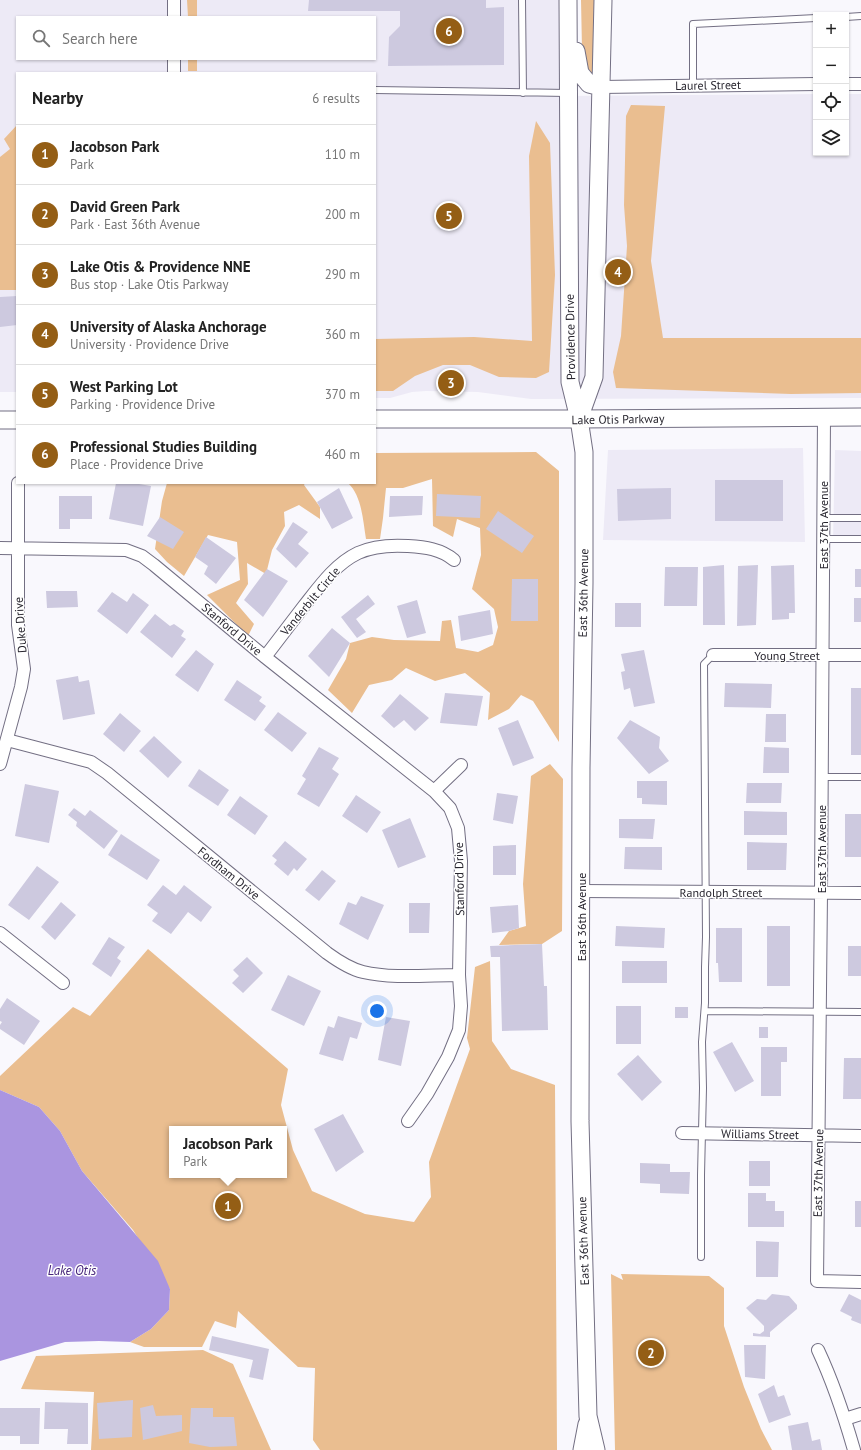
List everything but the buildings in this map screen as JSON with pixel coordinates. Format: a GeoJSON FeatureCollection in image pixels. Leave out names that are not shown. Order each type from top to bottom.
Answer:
{"type":"FeatureCollection","features":[{"type":"Feature","properties":{"kind":"main road","name":"Providence Drive"},"geometry":{"type":"LineString","coordinates":[[579,420],[594,377],[602,0]]}},
{"type":"Feature","properties":{"kind":"main road","name":"Providence Drive"},"geometry":{"type":"LineString","coordinates":[[568,6],[570,382],[579,420]]}},
{"type":"Feature","properties":{"kind":"main road"},"geometry":{"type":"LineString","coordinates":[[568,6],[574,28],[576,54],[580,73],[589,84],[601,87]]}},
{"type":"Feature","properties":{"kind":"main road","name":"Lake Otis Parkway"},"geometry":{"type":"LineString","coordinates":[[376,419],[579,420],[861,417]]}},
{"type":"Feature","properties":{"kind":"main road"},"geometry":{"type":"LineString","coordinates":[[0,420],[16,420]]}},
{"type":"Feature","properties":{"kind":"main road","name":"East 36th Avenue"},"geometry":{"type":"LineString","coordinates":[[579,420],[584,452],[580,1129],[588,1416],[582,1450]]}},
{"type":"Feature","properties":{"kind":"main road","name":"East 36th Avenue"},"geometry":{"type":"LineString","coordinates":[[588,1416],[596,1450]]}},
{"type":"Feature","properties":{"kind":"street"},"geometry":{"type":"LineString","coordinates":[[174,0],[174,16]]}},
{"type":"Feature","properties":{"kind":"street"},"geometry":{"type":"LineString","coordinates":[[174,60],[174,72]]}},
{"type":"Feature","properties":{"kind":"street","name":"Laurel Street"},"geometry":{"type":"LineString","coordinates":[[601,87],[813,84]]}},
{"type":"Feature","properties":{"kind":"street"},"geometry":{"type":"LineString","coordinates":[[849,84],[861,84]]}},
{"type":"Feature","properties":{"kind":"street","name":"East 37th Avenue"},"geometry":{"type":"LineString","coordinates":[[824,417],[817,1281],[861,1282]]}},
{"type":"Feature","properties":{"kind":"street","name":"Duke Drive"},"geometry":{"type":"LineString","coordinates":[[0,764],[21,687],[24,669],[18,619],[18,484]]}},
{"type":"Feature","properties":{"kind":"street","name":"Vanderbilt Circle"},"geometry":{"type":"LineString","coordinates":[[264,656],[327,578],[345,560],[358,553],[374,548],[394,545],[415,546],[434,549],[448,555],[454,560]]}},
{"type":"Feature","properties":{"kind":"street","name":"Stanford Drive"},"geometry":{"type":"LineString","coordinates":[[0,548],[126,550],[142,556],[264,656],[434,791],[450,808],[458,828],[461,861],[459,975],[461,1006],[459,1030],[448,1057],[427,1094],[408,1121]]}},
{"type":"Feature","properties":{"kind":"street","name":"Young Street"},"geometry":{"type":"LineString","coordinates":[[713,655],[861,655]]}},
{"type":"Feature","properties":{"kind":"street","name":"Fordham Drive"},"geometry":{"type":"LineString","coordinates":[[6,740],[91,762],[107,773],[327,954],[344,965],[362,972],[385,975],[459,975]]}},
{"type":"Feature","properties":{"kind":"street"},"geometry":{"type":"LineString","coordinates":[[434,791],[461,765]]}},
{"type":"Feature","properties":{"kind":"street","name":"Randolph Street"},"geometry":{"type":"LineString","coordinates":[[581,891],[861,893]]}},
{"type":"Feature","properties":{"kind":"street"},"geometry":{"type":"LineString","coordinates":[[0,933],[63,983]]}},
{"type":"Feature","properties":{"kind":"street","name":"Williams Street"},"geometry":{"type":"LineString","coordinates":[[682,1133],[861,1136]]}},
{"type":"Feature","properties":{"kind":"street"},"geometry":{"type":"LineString","coordinates":[[818,1350],[832,1380],[854,1450]]}},
{"type":"Feature","properties":{"kind":"street"},"geometry":{"type":"LineString","coordinates":[[845,1419],[861,1414]]}},
{"type":"Feature","properties":{"kind":"lane"},"geometry":{"type":"LineString","coordinates":[[522,0],[523,93]]}},
{"type":"Feature","properties":{"kind":"lane"},"geometry":{"type":"LineString","coordinates":[[849,17],[861,16]]}},
{"type":"Feature","properties":{"kind":"lane"},"geometry":{"type":"LineString","coordinates":[[694,85],[693,24],[813,18]]}},
{"type":"Feature","properties":{"kind":"lane"},"geometry":{"type":"LineString","coordinates":[[376,90],[568,93]]}},
{"type":"Feature","properties":{"kind":"lane"},"geometry":{"type":"LineString","coordinates":[[823,518],[861,518]]}},
{"type":"Feature","properties":{"kind":"lane"},"geometry":{"type":"LineString","coordinates":[[823,539],[861,539]]}},
{"type":"Feature","properties":{"kind":"lane"},"geometry":{"type":"LineString","coordinates":[[701,1257],[701,1133],[703,1088],[702,1042],[705,1011],[706,892],[704,664],[713,655]]}},
{"type":"Feature","properties":{"kind":"lane"},"geometry":{"type":"LineString","coordinates":[[822,777],[861,776]]}},
{"type":"Feature","properties":{"kind":"lane"},"geometry":{"type":"LineString","coordinates":[[705,1011],[861,1012]]}},
{"type":"Feature","properties":{"kind":"shaded area"},"geometry":{"type":"Polygon","coordinates":[[[0,0],[559,0],[560,96],[813,94],[813,156],[849,156],[849,94],[861,94],[861,398],[531,399],[478,392],[426,391],[412,392],[390,398],[376,398],[376,72],[16,72],[16,392],[0,392],[0,0]]]}},
{"type":"Feature","properties":{"kind":"shaded area"},"geometry":{"type":"Polygon","coordinates":[[[187,0],[197,0],[197,16],[188,16],[187,0]]]}},
{"type":"Feature","properties":{"kind":"shaded area"},"geometry":{"type":"Polygon","coordinates":[[[581,0],[594,0],[593,75],[587,69],[582,49],[581,0]]]}},
{"type":"Feature","properties":{"kind":"shaded area"},"geometry":{"type":"Polygon","coordinates":[[[188,60],[197,60],[197,71],[188,71],[188,60]]]}},
{"type":"Feature","properties":{"kind":"shaded area"},"geometry":{"type":"Polygon","coordinates":[[[631,105],[665,106],[651,261],[663,338],[861,338],[861,393],[791,394],[616,388],[613,372],[621,336],[627,246],[624,205],[626,116],[631,105]]]}},
{"type":"Feature","properties":{"kind":"shaded area"},"geometry":{"type":"Polygon","coordinates":[[[536,121],[550,143],[555,275],[549,372],[536,378],[499,377],[470,365],[443,365],[415,376],[393,391],[376,391],[376,339],[474,337],[532,341],[529,156],[536,121]]]}},
{"type":"Feature","properties":{"kind":"shaded area"},"geometry":{"type":"Polygon","coordinates":[[[16,126],[16,290],[0,290],[0,157],[10,149],[4,139],[16,126]]]}},
{"type":"Feature","properties":{"kind":"shaded area"},"geometry":{"type":"Polygon","coordinates":[[[803,448],[805,542],[603,540],[608,450],[803,448]]]}},
{"type":"Feature","properties":{"kind":"shaded area"},"geometry":{"type":"Polygon","coordinates":[[[835,450],[861,451],[861,542],[833,542],[835,450]]]}},
{"type":"Feature","properties":{"kind":"shaded area"},"geometry":{"type":"Polygon","coordinates":[[[536,452],[559,471],[559,742],[533,701],[521,695],[509,709],[488,720],[490,693],[465,673],[435,681],[406,668],[392,680],[369,685],[352,713],[328,690],[346,659],[350,643],[372,637],[394,640],[440,641],[442,621],[451,620],[456,648],[478,652],[493,645],[498,627],[494,609],[472,589],[481,555],[480,528],[457,519],[453,537],[433,526],[432,479],[403,488],[386,488],[380,539],[366,539],[359,502],[353,488],[349,484],[376,484],[376,453],[536,452]]]}},
{"type":"Feature","properties":{"kind":"shaded area"},"geometry":{"type":"Polygon","coordinates":[[[167,484],[304,484],[320,507],[320,519],[299,505],[284,512],[285,526],[272,550],[266,574],[247,563],[248,584],[236,603],[254,624],[248,636],[207,595],[240,580],[237,542],[208,535],[184,576],[167,562],[155,549],[162,501],[167,484]]]}},
{"type":"Feature","properties":{"kind":"shaded area"},"geometry":{"type":"Polygon","coordinates":[[[550,764],[563,779],[562,931],[542,944],[499,945],[509,931],[526,926],[523,884],[531,776],[550,764]]]}},
{"type":"Feature","properties":{"kind":"shaded area"},"geometry":{"type":"Polygon","coordinates":[[[148,949],[288,1069],[281,1105],[287,1126],[169,1126],[169,1178],[287,1178],[287,1128],[293,1150],[312,1191],[365,1214],[414,1222],[431,1197],[429,1162],[470,1049],[467,1038],[475,967],[490,961],[492,1041],[511,1069],[555,1085],[557,1450],[320,1450],[313,1440],[315,1368],[298,1367],[238,1311],[236,1328],[215,1321],[202,1347],[144,1347],[130,1342],[151,1329],[169,1310],[170,1289],[133,1230],[82,1171],[60,1131],[39,1107],[0,1090],[0,1076],[73,1007],[90,1016],[148,949]]]}},
{"type":"Feature","properties":{"kind":"shaded area"},"geometry":{"type":"Polygon","coordinates":[[[611,1274],[623,1280],[621,1274],[709,1276],[724,1288],[724,1326],[744,1387],[761,1429],[772,1450],[615,1450],[611,1274]]]}},
{"type":"Feature","properties":{"kind":"shaded area"},"geometry":{"type":"Polygon","coordinates":[[[203,1350],[233,1364],[271,1450],[91,1450],[94,1392],[21,1389],[36,1356],[203,1350]]]}},
{"type":"Feature","properties":{"kind":"water","name":"Lake Otis"},"geometry":{"type":"Polygon","coordinates":[[[0,1090],[39,1107],[60,1131],[82,1171],[158,1261],[170,1289],[169,1310],[151,1329],[130,1342],[65,1342],[0,1361],[0,1090]]]}},
{"type":"Feature","properties":{"kind":"place","name":"Professional Studies Building"},"geometry":{"type":"Point","coordinates":[449,31]}},
{"type":"Feature","properties":{"kind":"place","name":"West Parking Lot"},"geometry":{"type":"Point","coordinates":[449,216]}},
{"type":"Feature","properties":{"kind":"place","name":"University of Alaska Anchorage"},"geometry":{"type":"Point","coordinates":[618,272]}},
{"type":"Feature","properties":{"kind":"place","name":"Lake Otis & Providence NNE"},"geometry":{"type":"Point","coordinates":[451,383]}},
{"type":"Feature","properties":{"kind":"place","name":"Jacobson Park"},"geometry":{"type":"Point","coordinates":[228,1206]}},
{"type":"Feature","properties":{"kind":"place","name":"David Green Park"},"geometry":{"type":"Point","coordinates":[651,1353]}}]}
